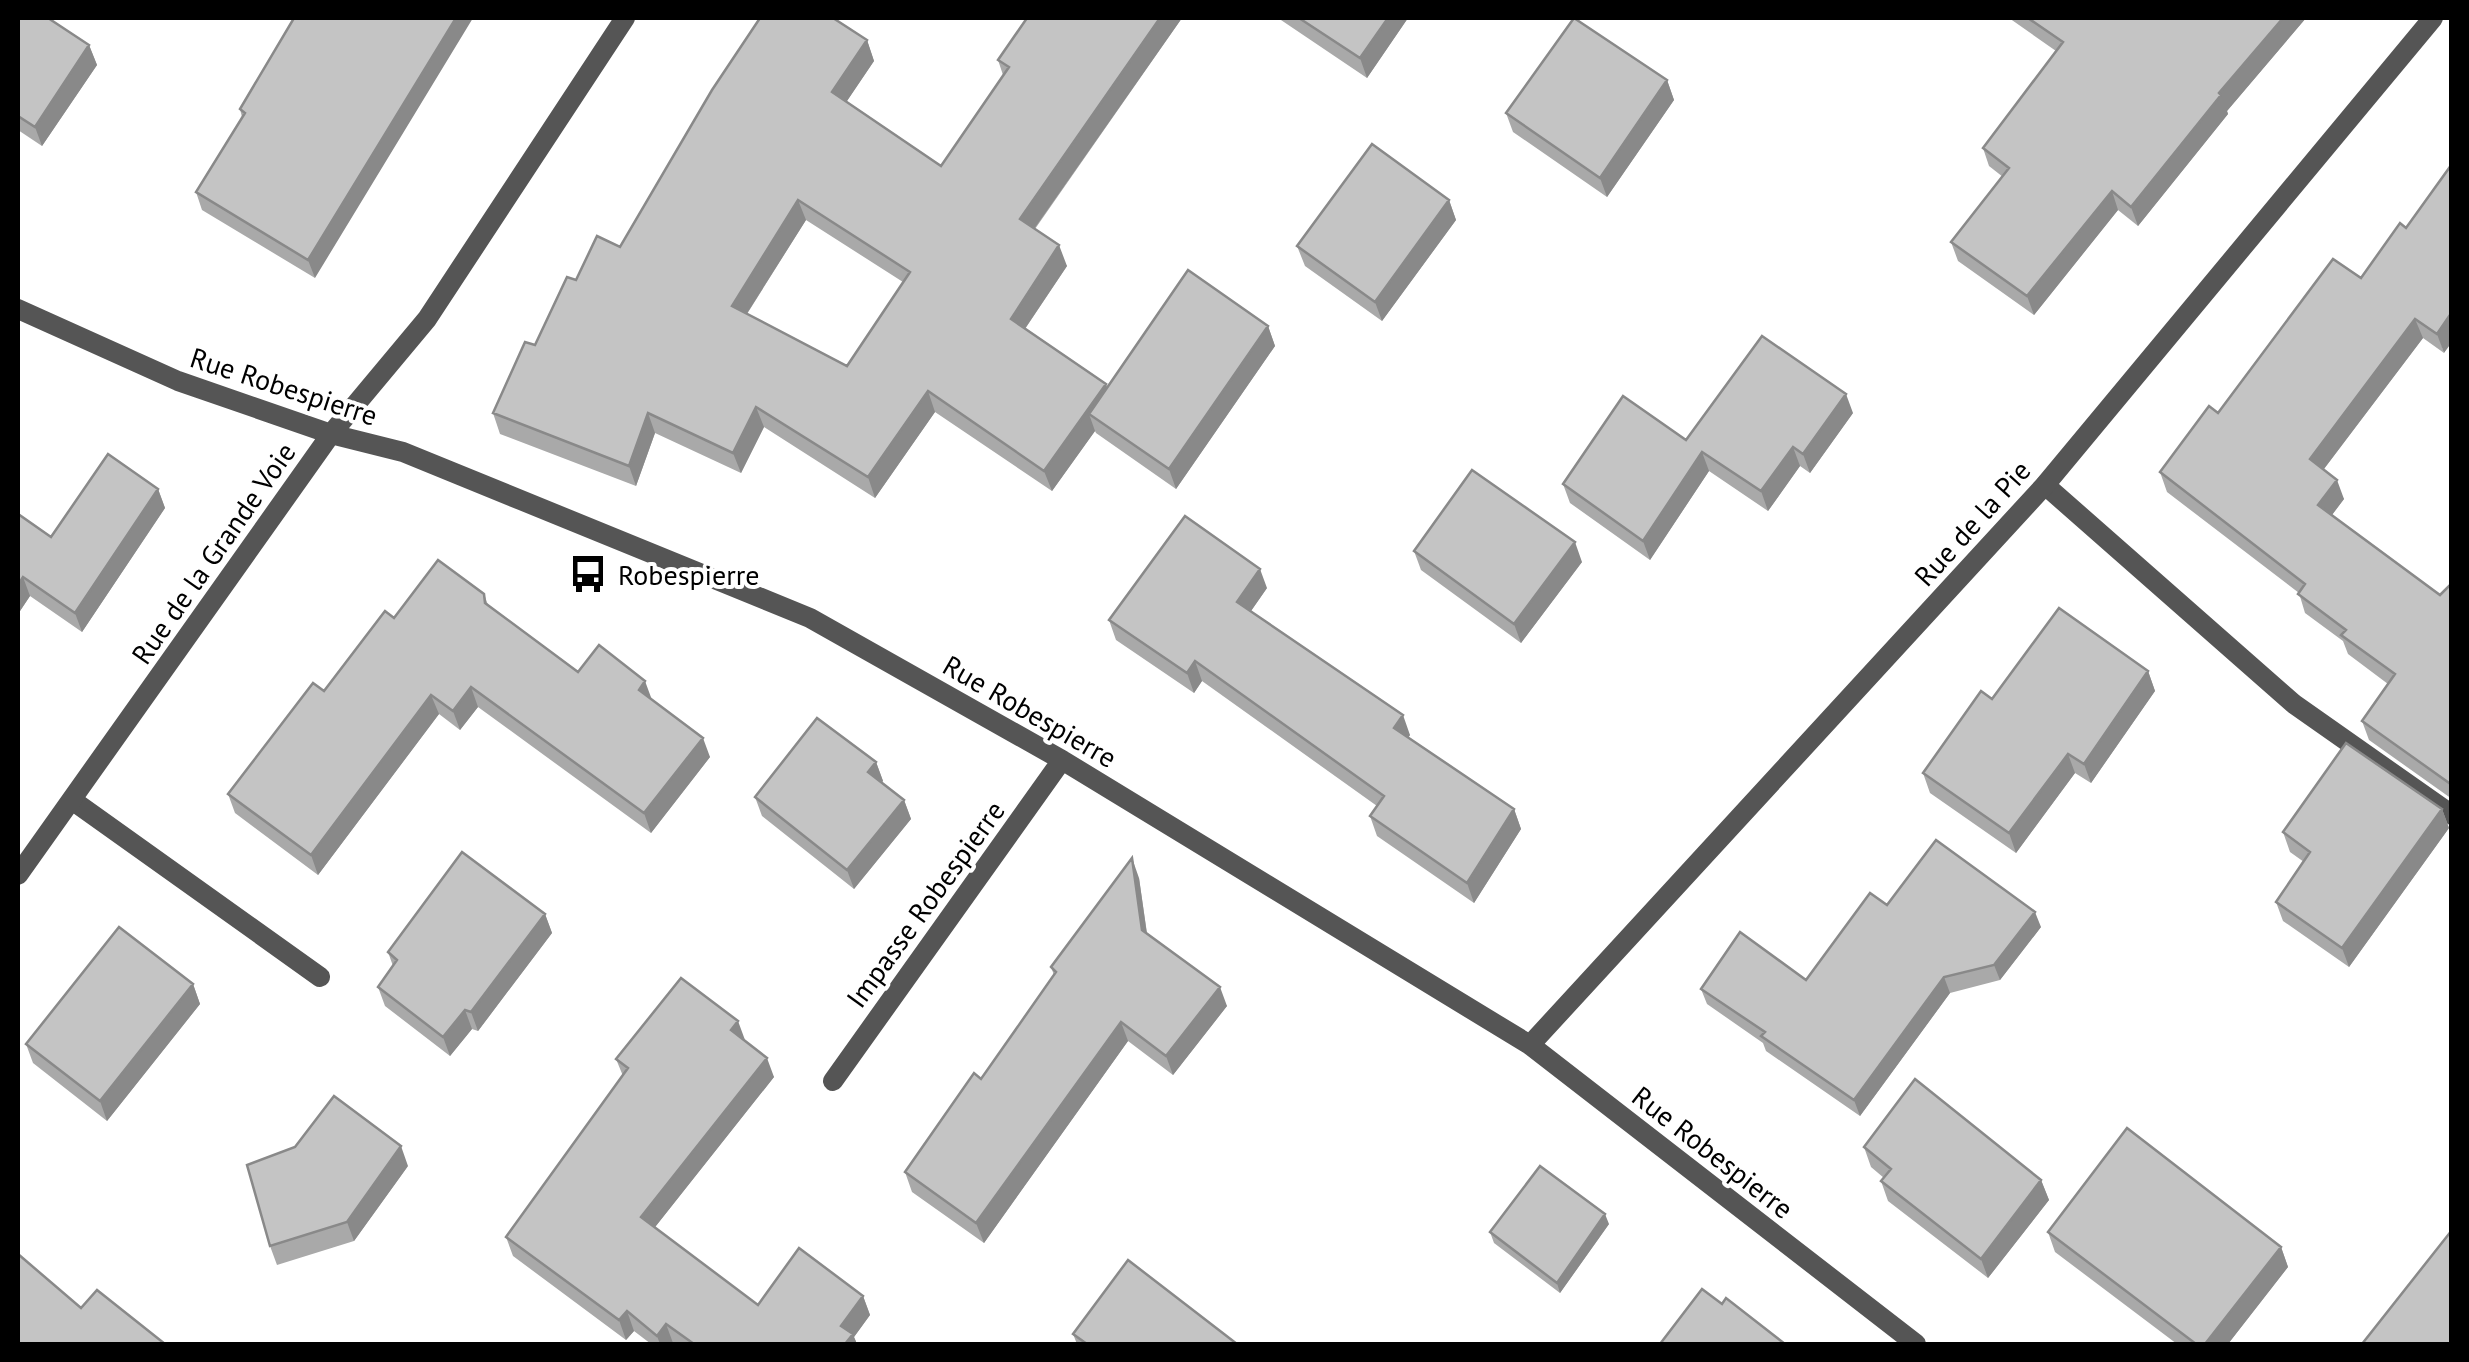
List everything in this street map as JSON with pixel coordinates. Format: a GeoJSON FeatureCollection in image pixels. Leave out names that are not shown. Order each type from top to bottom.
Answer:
{"type":"FeatureCollection","features":[{"type":"Feature","properties":{"kind":"street","name":"Rue de la Grande Voie"},"geometry":{"type":"LineString","coordinates":[[18,875],[331,434],[428,319],[625,18]]}},
{"type":"Feature","properties":{"kind":"street","name":"Rue de la Pie"},"geometry":{"type":"LineString","coordinates":[[1530,1045],[2046,485],[2433,18]]}},
{"type":"Feature","properties":{"kind":"street","name":"Rue Robespierre"},"geometry":{"type":"LineString","coordinates":[[18,309],[178,381],[331,434],[404,452],[810,618],[1062,760],[1530,1045],[1916,1344]]}},
{"type":"Feature","properties":{"kind":"street"},"geometry":{"type":"LineString","coordinates":[[2046,485],[2294,704],[2452,815]]}},
{"type":"Feature","properties":{"kind":"street","name":"Impasse Robespierre"},"geometry":{"type":"LineString","coordinates":[[833,1081],[1062,760]]}},
{"type":"Feature","properties":{"kind":"street"},"geometry":{"type":"LineString","coordinates":[[72,800],[320,977]]}},
{"type":"Feature","properties":{"kind":"building"},"geometry":{"type":"Polygon","coordinates":[[[18,18],[48,18],[89,45],[35,127],[18,116],[18,18]]]}},
{"type":"Feature","properties":{"kind":"building"},"geometry":{"type":"Polygon","coordinates":[[[294,18],[456,18],[308,260],[196,192],[245,113],[240,109],[294,18]]]}},
{"type":"Feature","properties":{"kind":"building"},"geometry":{"type":"Polygon","coordinates":[[[760,18],[833,18],[867,40],[832,92],[941,166],[1009,67],[998,60],[1027,18],[1160,18],[1020,219],[1059,245],[1011,319],[1106,384],[1044,471],[928,391],[868,477],[756,407],[733,453],[648,413],[629,466],[493,413],[525,342],[535,345],[567,277],[576,280],[597,236],[620,247],[712,90],[760,18]],[[798,200],[732,306],[847,366],[910,272],[798,200]]]}},
{"type":"Feature","properties":{"kind":"building"},"geometry":{"type":"Polygon","coordinates":[[[1299,18],[1388,18],[1360,58],[1299,18]]]}},
{"type":"Feature","properties":{"kind":"building"},"geometry":{"type":"Polygon","coordinates":[[[1574,18],[1667,80],[1600,178],[1506,113],[1574,18]]]}},
{"type":"Feature","properties":{"kind":"building"},"geometry":{"type":"Polygon","coordinates":[[[2028,18],[2283,18],[2131,207],[2112,191],[2027,296],[1951,242],[2009,168],[1983,148],[2063,42],[2028,18]]]}},
{"type":"Feature","properties":{"kind":"building"},"geometry":{"type":"Polygon","coordinates":[[[1372,144],[1449,200],[1375,302],[1297,246],[1372,144]]]}},
{"type":"Feature","properties":{"kind":"building"},"geometry":{"type":"Polygon","coordinates":[[[2452,164],[2452,312],[2437,334],[2415,319],[2310,459],[2337,480],[2318,505],[2440,595],[2452,583],[2452,785],[2362,721],[2395,674],[2341,635],[2346,630],[2298,594],[2305,584],[2160,472],[2209,406],[2218,413],[2333,259],[2361,278],[2400,223],[2406,228],[2452,164]]]}},
{"type":"Feature","properties":{"kind":"building"},"geometry":{"type":"Polygon","coordinates":[[[1188,270],[1268,326],[1169,469],[1089,414],[1188,270]]]}},
{"type":"Feature","properties":{"kind":"building"},"geometry":{"type":"Polygon","coordinates":[[[1762,336],[1846,394],[1803,454],[1793,447],[1761,491],[1702,452],[1643,541],[1563,484],[1623,396],[1686,440],[1762,336]]]}},
{"type":"Feature","properties":{"kind":"building"},"geometry":{"type":"Polygon","coordinates":[[[108,454],[158,489],[75,613],[23,577],[18,585],[18,514],[51,537],[108,454]]]}},
{"type":"Feature","properties":{"kind":"building"},"geometry":{"type":"Polygon","coordinates":[[[1472,470],[1575,542],[1514,624],[1414,551],[1472,470]]]}},
{"type":"Feature","properties":{"kind":"building"},"geometry":{"type":"Polygon","coordinates":[[[1185,516],[1260,569],[1237,602],[1403,715],[1394,728],[1514,809],[1467,883],[1370,816],[1384,796],[1195,661],[1187,673],[1109,620],[1185,516]]]}},
{"type":"Feature","properties":{"kind":"building"},"geometry":{"type":"Polygon","coordinates":[[[438,560],[484,594],[485,603],[578,672],[599,645],[645,681],[639,690],[703,738],[644,813],[471,687],[453,711],[431,695],[311,855],[228,794],[313,683],[324,691],[385,611],[394,618],[438,560]]]}},
{"type":"Feature","properties":{"kind":"building"},"geometry":{"type":"Polygon","coordinates":[[[2059,608],[2148,671],[2084,764],[2068,754],[2009,833],[1923,773],[1981,691],[1992,699],[2059,608]]]}},
{"type":"Feature","properties":{"kind":"building"},"geometry":{"type":"Polygon","coordinates":[[[817,718],[876,762],[868,772],[904,800],[847,870],[755,797],[817,718]]]}},
{"type":"Feature","properties":{"kind":"building"},"geometry":{"type":"Polygon","coordinates":[[[2346,743],[2442,809],[2342,948],[2276,902],[2310,852],[2283,832],[2346,743]]]}},
{"type":"Feature","properties":{"kind":"building"},"geometry":{"type":"Polygon","coordinates":[[[1936,840],[2035,912],[1994,965],[1944,977],[1854,1100],[1701,989],[1740,932],[1806,980],[1870,893],[1887,905],[1936,840]]]}},
{"type":"Feature","properties":{"kind":"building"},"geometry":{"type":"Polygon","coordinates":[[[462,852],[545,914],[471,1012],[465,1010],[443,1037],[378,987],[397,960],[388,952],[462,852]]]}},
{"type":"Feature","properties":{"kind":"building"},"geometry":{"type":"Polygon","coordinates":[[[1132,858],[1142,930],[1220,987],[1166,1056],[1121,1022],[976,1223],[905,1172],[974,1073],[981,1079],[1056,972],[1051,967],[1132,858]]]}},
{"type":"Feature","properties":{"kind":"building"},"geometry":{"type":"Polygon","coordinates":[[[119,927],[193,984],[100,1101],[26,1044],[119,927]]]}},
{"type":"Feature","properties":{"kind":"building"},"geometry":{"type":"Polygon","coordinates":[[[681,978],[738,1021],[731,1030],[767,1058],[641,1217],[758,1305],[799,1248],[863,1296],[841,1326],[853,1334],[845,1344],[694,1344],[666,1324],[657,1336],[627,1311],[619,1320],[506,1237],[628,1068],[616,1059],[681,978]]]}},
{"type":"Feature","properties":{"kind":"building"},"geometry":{"type":"Polygon","coordinates":[[[1915,1079],[2041,1180],[1981,1259],[1881,1181],[1891,1169],[1864,1147],[1915,1079]]]}},
{"type":"Feature","properties":{"kind":"building"},"geometry":{"type":"Polygon","coordinates":[[[334,1096],[401,1146],[347,1222],[270,1246],[247,1165],[295,1147],[334,1096]]]}},
{"type":"Feature","properties":{"kind":"building"},"geometry":{"type":"Polygon","coordinates":[[[2127,1128],[2281,1247],[2205,1344],[2196,1344],[2048,1232],[2127,1128]]]}},
{"type":"Feature","properties":{"kind":"building"},"geometry":{"type":"Polygon","coordinates":[[[1540,1166],[1605,1214],[1557,1283],[1490,1232],[1540,1166]]]}},
{"type":"Feature","properties":{"kind":"building"},"geometry":{"type":"Polygon","coordinates":[[[2452,1230],[2452,1344],[2362,1344],[2452,1230]]]}},
{"type":"Feature","properties":{"kind":"building"},"geometry":{"type":"Polygon","coordinates":[[[18,1254],[81,1308],[97,1290],[165,1344],[18,1344],[18,1254]]]}},
{"type":"Feature","properties":{"kind":"building"},"geometry":{"type":"Polygon","coordinates":[[[1128,1260],[1237,1344],[1087,1344],[1073,1334],[1128,1260]]]}},
{"type":"Feature","properties":{"kind":"building"},"geometry":{"type":"Polygon","coordinates":[[[1702,1289],[1722,1304],[1726,1298],[1785,1344],[1660,1344],[1702,1289]]]}},
{"type":"Feature","properties":{"kind":"place","name":"Robespierre"},"geometry":{"type":"Point","coordinates":[588,574]}}]}
